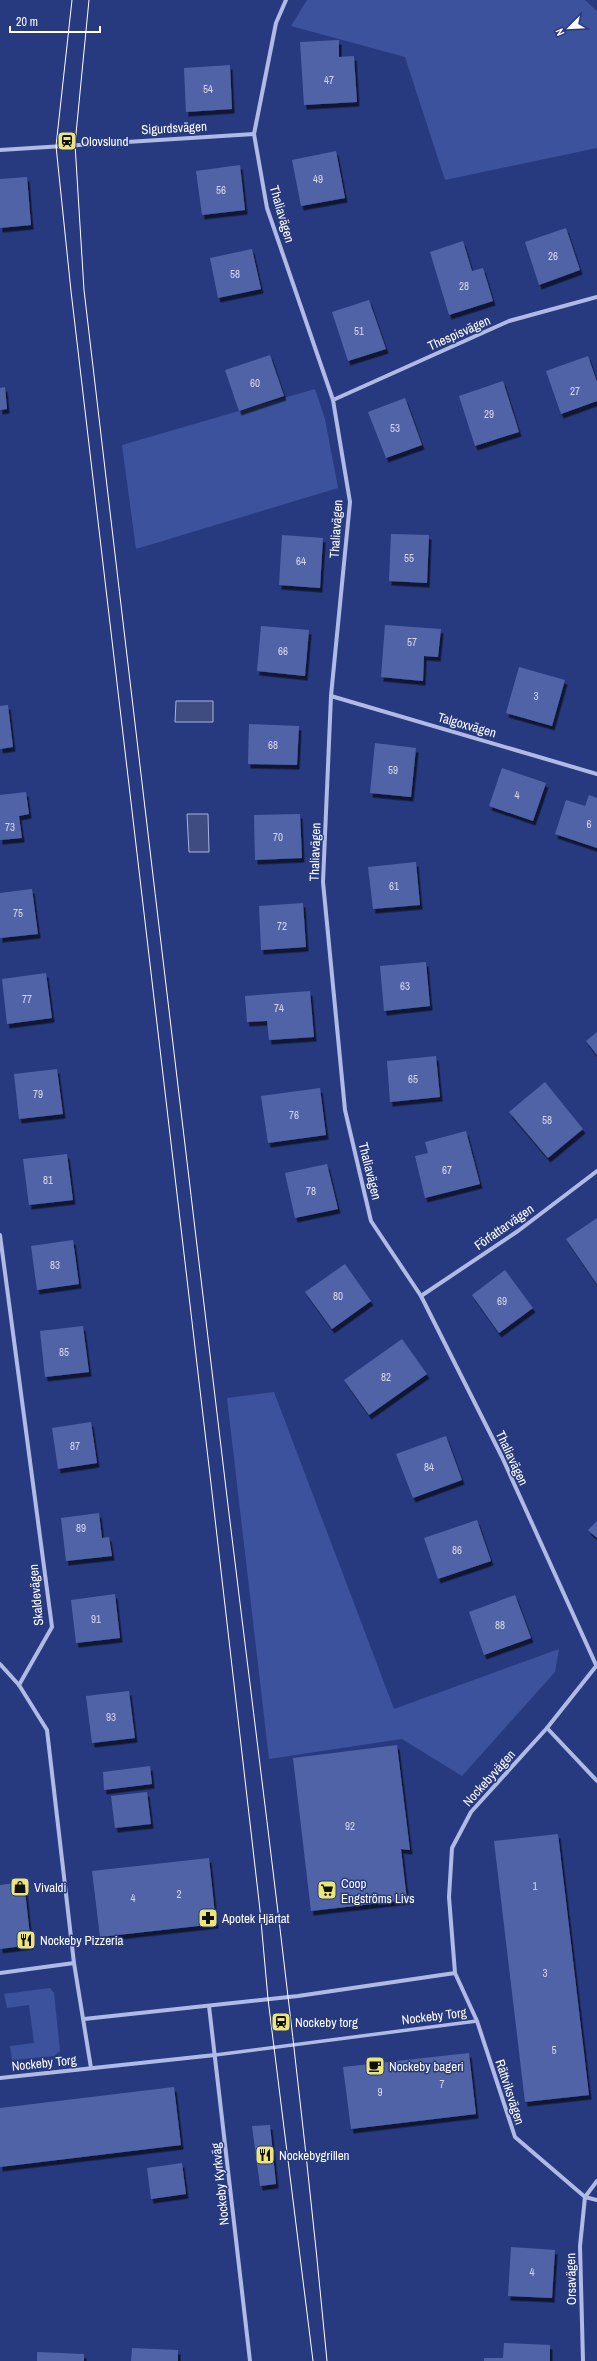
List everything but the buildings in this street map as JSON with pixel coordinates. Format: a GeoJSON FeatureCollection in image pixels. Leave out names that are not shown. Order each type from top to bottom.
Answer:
{"type":"FeatureCollection","features":[{"type":"Feature","properties":{"kind":"street","name":"Thaliavägen"},"geometry":{"type":"LineString","coordinates":[[286,0],[276,23],[254,134],[267,208],[333,400],[350,502],[331,696],[323,882],[345,1110],[372,1220],[421,1296],[502,1457],[597,1665]]}},
{"type":"Feature","properties":{"kind":"street","name":"Sigurdsvägen"},"geometry":{"type":"LineString","coordinates":[[0,150],[254,134]]}},
{"type":"Feature","properties":{"kind":"street","name":"Thespisvägen"},"geometry":{"type":"LineString","coordinates":[[333,400],[509,322],[597,297]]}},
{"type":"Feature","properties":{"kind":"street","name":"Talgoxvägen"},"geometry":{"type":"LineString","coordinates":[[331,696],[597,774]]}},
{"type":"Feature","properties":{"kind":"street","name":"Författarvägen"},"geometry":{"type":"LineString","coordinates":[[421,1296],[518,1231],[597,1171]]}},
{"type":"Feature","properties":{"kind":"street","name":"Skaldevägen"},"geometry":{"type":"LineString","coordinates":[[0,1235],[52,1627],[19,1685]]}},
{"type":"Feature","properties":{"kind":"street"},"geometry":{"type":"LineString","coordinates":[[0,1664],[19,1685],[47,1730],[74,1963],[0,1973]]}},
{"type":"Feature","properties":{"kind":"street","name":"Nockebyvägen"},"geometry":{"type":"LineString","coordinates":[[455,1973],[449,1897],[452,1848],[471,1812],[548,1728],[597,1665]]}},
{"type":"Feature","properties":{"kind":"street"},"geometry":{"type":"LineString","coordinates":[[548,1728],[597,1781]]}},
{"type":"Feature","properties":{"kind":"street","name":"Nockeby Torg"},"geometry":{"type":"LineString","coordinates":[[74,1963],[91,2068]]}},
{"type":"Feature","properties":{"kind":"street"},"geometry":{"type":"LineString","coordinates":[[84,2019],[333,1991],[455,1973]]}},
{"type":"Feature","properties":{"kind":"street","name":"Nockeby Torg"},"geometry":{"type":"LineString","coordinates":[[0,2078],[215,2055],[477,2021],[455,1973]]}},
{"type":"Feature","properties":{"kind":"street","name":"Nockeby Kyrkväg"},"geometry":{"type":"LineString","coordinates":[[209,2006],[250,2361]]}},
{"type":"Feature","properties":{"kind":"street","name":"Rättviksvägen"},"geometry":{"type":"LineString","coordinates":[[477,2021],[514,2137],[585,2198]]}},
{"type":"Feature","properties":{"kind":"street"},"geometry":{"type":"LineString","coordinates":[[597,2181],[585,2198],[597,2200]]}},
{"type":"Feature","properties":{"kind":"street","name":"Orsavägen"},"geometry":{"type":"LineString","coordinates":[[583,2361],[580,2246],[585,2198]]}},
{"type":"Feature","properties":{"kind":"shaded area"},"geometry":{"type":"Polygon","coordinates":[[[307,0],[585,0],[597,11],[597,148],[445,180],[405,57],[291,26],[307,0]]]}},
{"type":"Feature","properties":{"kind":"shaded area"},"geometry":{"type":"Polygon","coordinates":[[[315,389],[325,419],[338,488],[136,549],[122,445],[315,389]]]}},
{"type":"Feature","properties":{"kind":"shaded area"},"geometry":{"type":"Polygon","coordinates":[[[176,701],[213,701],[213,722],[175,722],[176,701]]]}},
{"type":"Feature","properties":{"kind":"shaded area"},"geometry":{"type":"Polygon","coordinates":[[[187,814],[208,814],[209,852],[189,852],[187,814]]]}},
{"type":"Feature","properties":{"kind":"shaded area"},"geometry":{"type":"Polygon","coordinates":[[[274,1392],[394,1709],[559,1649],[555,1672],[462,1776],[402,1739],[269,1759],[227,1398],[274,1392]]]}},
{"type":"Feature","properties":{"kind":"shaded area"},"geometry":{"type":"Polygon","coordinates":[[[50,1988],[54,1993],[60,2051],[54,2056],[12,2060],[10,2046],[34,2043],[29,2005],[7,2008],[4,1994],[50,1988]]]}},
{"type":"Feature","properties":{"kind":"tram line"},"geometry":{"type":"LineString","coordinates":[[72,0],[56,146],[71,291],[260,1910],[268,1999],[313,2361]]}},
{"type":"Feature","properties":{"kind":"tram line"},"geometry":{"type":"LineString","coordinates":[[89,0],[75,144],[84,290],[227,1497],[293,2037],[327,2361]]}},
{"type":"Feature","properties":{"kind":"place","name":"Olovslund"},"geometry":{"type":"Point","coordinates":[67,141]}},
{"type":"Feature","properties":{"kind":"place","name":"Vivaldi"},"geometry":{"type":"Point","coordinates":[20,1887]}},
{"type":"Feature","properties":{"kind":"place","name":"Coop Engströms Livs"},"geometry":{"type":"Point","coordinates":[327,1890]}},
{"type":"Feature","properties":{"kind":"place","name":"Apotek Hjärtat"},"geometry":{"type":"Point","coordinates":[208,1918]}},
{"type":"Feature","properties":{"kind":"place","name":"Nockeby Pizzeria"},"geometry":{"type":"Point","coordinates":[26,1940]}},
{"type":"Feature","properties":{"kind":"place","name":"Nockeby torg"},"geometry":{"type":"Point","coordinates":[281,2022]}},
{"type":"Feature","properties":{"kind":"place","name":"Nockeby bageri"},"geometry":{"type":"Point","coordinates":[375,2066]}},
{"type":"Feature","properties":{"kind":"place","name":"Nockebygrillen"},"geometry":{"type":"Point","coordinates":[265,2155]}}]}
